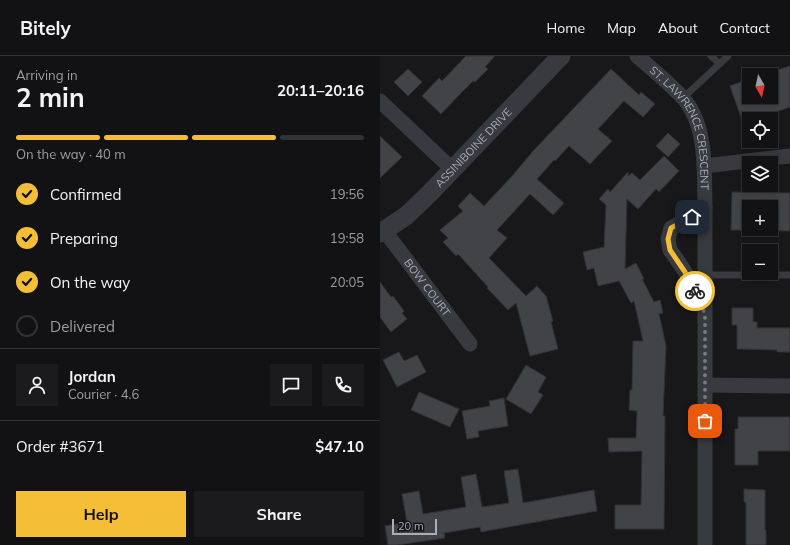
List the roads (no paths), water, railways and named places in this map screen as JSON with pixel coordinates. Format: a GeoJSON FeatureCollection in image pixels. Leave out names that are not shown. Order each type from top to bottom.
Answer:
{"type":"FeatureCollection","features":[{"type":"Feature","properties":{"kind":"street","name":"ASSINIBOINE DRIVE"},"geometry":{"type":"LineString","coordinates":[[382,232],[406,216],[561,56]]}},
{"type":"Feature","properties":{"kind":"street","name":"ST. LAWRENCE CRESCENT"},"geometry":{"type":"LineString","coordinates":[[637,56],[683,98],[691,109],[701,136],[704,166],[705,208],[706,385],[704,545]]}},
{"type":"Feature","properties":{"kind":"street"},"geometry":{"type":"LineString","coordinates":[[380,100],[452,169]]}},
{"type":"Feature","properties":{"kind":"street"},"geometry":{"type":"LineString","coordinates":[[704,166],[790,156]]}},
{"type":"Feature","properties":{"kind":"street","name":"ST. LAWRENCE CRESCENT"},"geometry":{"type":"LineString","coordinates":[[705,208],[671,228],[668,239],[670,250],[693,284],[705,314]]}},
{"type":"Feature","properties":{"kind":"street","name":"BOW COURT"},"geometry":{"type":"LineString","coordinates":[[382,232],[470,344]]}},
{"type":"Feature","properties":{"kind":"street"},"geometry":{"type":"LineString","coordinates":[[706,385],[790,386]]}},
{"type":"Feature","properties":{"kind":"lane"},"geometry":{"type":"LineString","coordinates":[[711,56],[720,64]]}},
{"type":"Feature","properties":{"kind":"lane"},"geometry":{"type":"LineString","coordinates":[[683,98],[728,56]]}},
{"type":"Feature","properties":{"kind":"lane"},"geometry":{"type":"LineString","coordinates":[[705,275],[790,275]]}}]}
